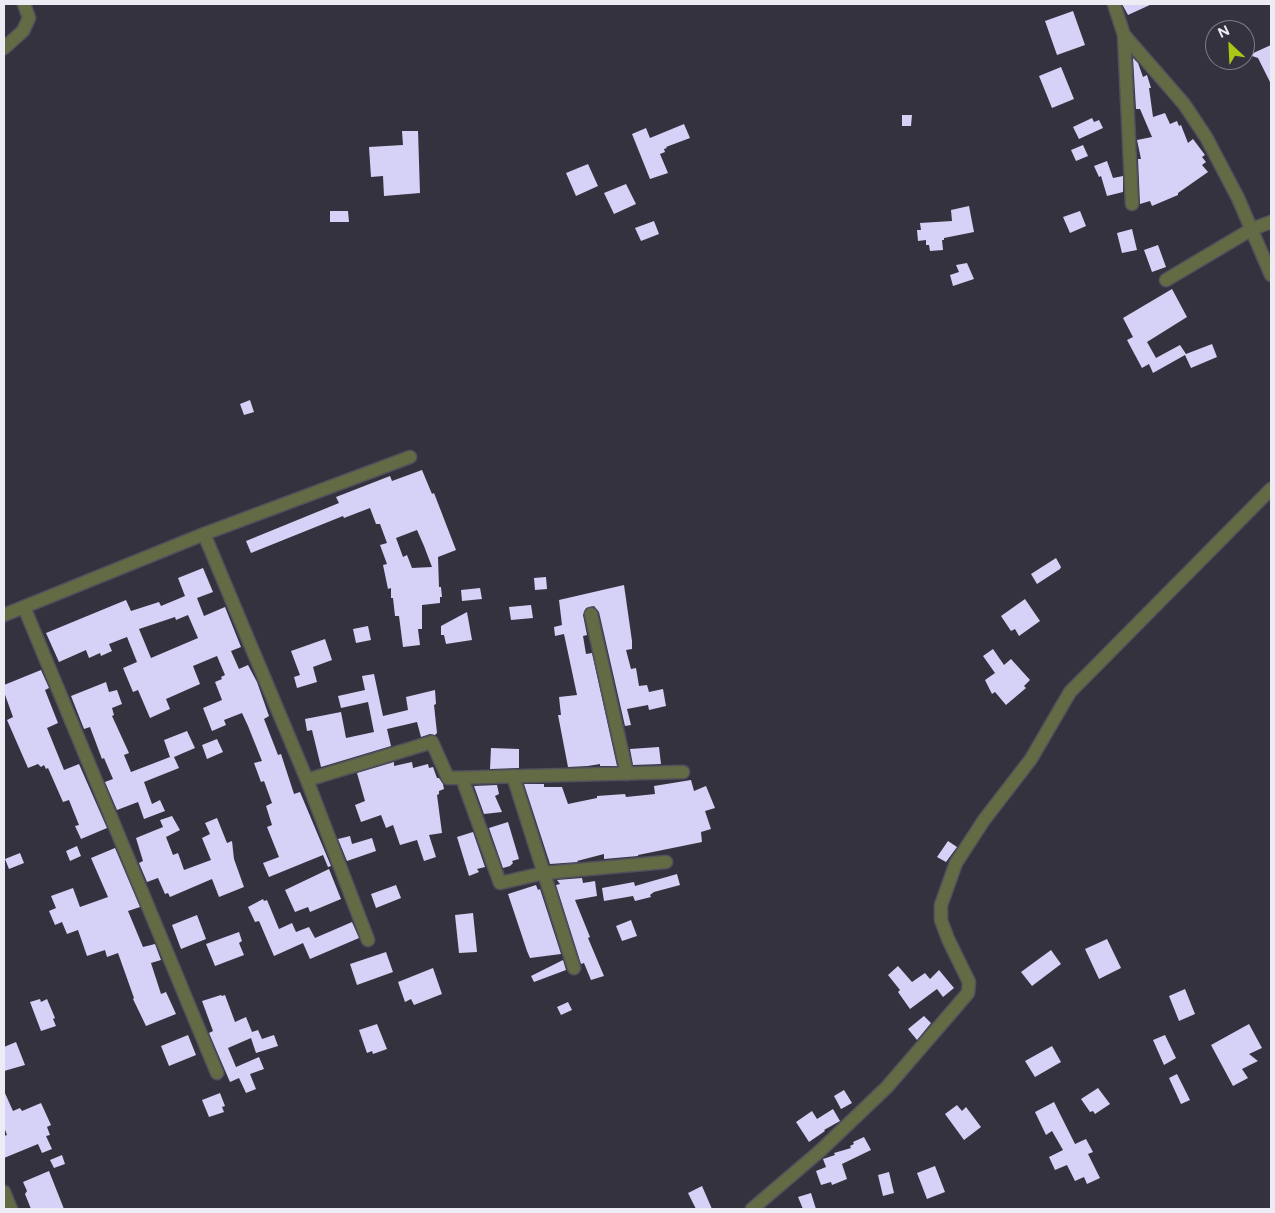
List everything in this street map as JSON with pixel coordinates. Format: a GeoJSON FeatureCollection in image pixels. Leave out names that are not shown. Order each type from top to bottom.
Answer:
{"type":"FeatureCollection","features":[{"type":"Feature","properties":{"kind":"street"},"geometry":{"type":"LineString","coordinates":[[4,48],[24,31],[29,18],[24,4]]}},
{"type":"Feature","properties":{"kind":"street"},"geometry":{"type":"LineString","coordinates":[[1114,4],[1124,35],[1132,204]]}},
{"type":"Feature","properties":{"kind":"street"},"geometry":{"type":"LineString","coordinates":[[1124,35],[1184,104],[1206,137],[1252,229],[1271,275]]}},
{"type":"Feature","properties":{"kind":"street"},"geometry":{"type":"LineString","coordinates":[[1166,280],[1252,229],[1271,222]]}},
{"type":"Feature","properties":{"kind":"street"},"geometry":{"type":"LineString","coordinates":[[4,615],[204,534],[410,457]]}},
{"type":"Feature","properties":{"kind":"street"},"geometry":{"type":"LineString","coordinates":[[752,1209],[820,1151],[887,1087],[968,993],[969,982],[941,920],[941,904],[956,863],[984,820],[1031,759],[1070,692],[1271,489]]}},
{"type":"Feature","properties":{"kind":"street"},"geometry":{"type":"LineString","coordinates":[[204,534],[307,780],[368,940]]}},
{"type":"Feature","properties":{"kind":"street"},"geometry":{"type":"LineString","coordinates":[[24,607],[217,1073]]}},
{"type":"Feature","properties":{"kind":"street"},"geometry":{"type":"LineString","coordinates":[[591,614],[627,774]]}},
{"type":"Feature","properties":{"kind":"street"},"geometry":{"type":"LineString","coordinates":[[307,780],[432,742],[448,778],[684,772]]}},
{"type":"Feature","properties":{"kind":"street"},"geometry":{"type":"LineString","coordinates":[[513,776],[574,968]]}},
{"type":"Feature","properties":{"kind":"street"},"geometry":{"type":"LineString","coordinates":[[462,778],[500,883],[544,874],[666,862]]}},
{"type":"Feature","properties":{"kind":"street"},"geometry":{"type":"LineString","coordinates":[[4,1192],[11,1209]]}},
{"type":"Feature","properties":{"kind":"building"},"geometry":{"type":"Polygon","coordinates":[[[1122,4],[1152,4],[1128,15],[1122,4]]]}},
{"type":"Feature","properties":{"kind":"building"},"geometry":{"type":"Polygon","coordinates":[[[1073,11],[1085,45],[1057,55],[1045,21],[1073,11]]]}},
{"type":"Feature","properties":{"kind":"building"},"geometry":{"type":"Polygon","coordinates":[[[1271,45],[1271,84],[1258,58],[1255,57],[1255,52],[1271,45]]]}},
{"type":"Feature","properties":{"kind":"building"},"geometry":{"type":"Polygon","coordinates":[[[1133,58],[1138,63],[1143,77],[1147,75],[1151,88],[1149,88],[1153,117],[1165,113],[1170,124],[1177,121],[1179,126],[1181,125],[1188,143],[1193,139],[1205,155],[1202,157],[1206,162],[1202,165],[1208,172],[1178,193],[1178,195],[1152,206],[1150,201],[1140,204],[1138,159],[1141,159],[1137,140],[1152,137],[1140,109],[1136,109],[1133,58]]]}},
{"type":"Feature","properties":{"kind":"building"},"geometry":{"type":"Polygon","coordinates":[[[1061,67],[1074,99],[1052,108],[1039,76],[1061,67]]]}},
{"type":"Feature","properties":{"kind":"building"},"geometry":{"type":"Polygon","coordinates":[[[902,115],[912,115],[911,126],[902,126],[902,115]]]}},
{"type":"Feature","properties":{"kind":"building"},"geometry":{"type":"Polygon","coordinates":[[[1092,118],[1094,122],[1099,120],[1103,128],[1079,139],[1073,127],[1092,118]]]}},
{"type":"Feature","properties":{"kind":"building"},"geometry":{"type":"Polygon","coordinates":[[[684,124],[690,138],[664,149],[665,152],[660,154],[668,173],[650,179],[632,134],[646,128],[650,138],[684,124]]]}},
{"type":"Feature","properties":{"kind":"building"},"geometry":{"type":"Polygon","coordinates":[[[402,131],[418,131],[420,193],[384,196],[383,176],[371,177],[369,147],[403,145],[402,131]]]}},
{"type":"Feature","properties":{"kind":"building"},"geometry":{"type":"Polygon","coordinates":[[[1083,145],[1088,156],[1076,161],[1071,150],[1083,145]]]}},
{"type":"Feature","properties":{"kind":"building"},"geometry":{"type":"Polygon","coordinates":[[[1107,161],[1113,178],[1123,176],[1123,192],[1107,196],[1101,176],[1099,177],[1094,166],[1107,161]]]}},
{"type":"Feature","properties":{"kind":"building"},"geometry":{"type":"Polygon","coordinates":[[[588,164],[598,186],[576,196],[566,173],[588,164]]]}},
{"type":"Feature","properties":{"kind":"building"},"geometry":{"type":"Polygon","coordinates":[[[626,184],[636,204],[614,214],[604,193],[626,184]]]}},
{"type":"Feature","properties":{"kind":"building"},"geometry":{"type":"Polygon","coordinates":[[[969,206],[974,232],[944,238],[942,240],[943,250],[930,251],[929,245],[926,245],[926,240],[918,241],[917,230],[921,230],[920,223],[952,221],[951,210],[969,206]]]}},
{"type":"Feature","properties":{"kind":"building"},"geometry":{"type":"Polygon","coordinates":[[[330,211],[348,211],[349,222],[330,222],[330,211]]]}},
{"type":"Feature","properties":{"kind":"building"},"geometry":{"type":"Polygon","coordinates":[[[1080,211],[1086,226],[1070,233],[1063,217],[1080,211]]]}},
{"type":"Feature","properties":{"kind":"building"},"geometry":{"type":"Polygon","coordinates":[[[654,221],[659,234],[641,241],[635,228],[654,221]]]}},
{"type":"Feature","properties":{"kind":"building"},"geometry":{"type":"Polygon","coordinates":[[[1132,229],[1137,250],[1122,253],[1117,233],[1132,229]]]}},
{"type":"Feature","properties":{"kind":"building"},"geometry":{"type":"Polygon","coordinates":[[[1158,245],[1166,267],[1152,272],[1144,250],[1158,245]]]}},
{"type":"Feature","properties":{"kind":"building"},"geometry":{"type":"Polygon","coordinates":[[[967,263],[974,279],[953,286],[950,275],[959,272],[956,265],[967,263]]]}},
{"type":"Feature","properties":{"kind":"building"},"geometry":{"type":"Polygon","coordinates":[[[1172,289],[1187,317],[1147,342],[1156,358],[1180,345],[1186,354],[1212,344],[1217,357],[1191,368],[1185,355],[1153,373],[1149,364],[1142,368],[1127,340],[1133,337],[1123,318],[1172,289]]]}},
{"type":"Feature","properties":{"kind":"building"},"geometry":{"type":"Polygon","coordinates":[[[250,400],[254,412],[244,415],[240,404],[250,400]]]}},
{"type":"Feature","properties":{"kind":"building"},"geometry":{"type":"Polygon","coordinates":[[[422,470],[432,494],[434,493],[456,550],[438,557],[439,587],[441,587],[442,597],[440,597],[440,603],[422,605],[422,629],[418,629],[420,645],[403,647],[399,616],[395,616],[391,588],[388,589],[383,565],[387,564],[380,545],[387,543],[380,524],[376,524],[370,508],[344,518],[343,516],[251,553],[246,541],[339,503],[336,497],[390,476],[392,481],[422,470]],[[417,530],[396,538],[403,557],[407,555],[412,568],[432,567],[417,530]]]}},
{"type":"Feature","properties":{"kind":"building"},"geometry":{"type":"Polygon","coordinates":[[[1056,558],[1061,567],[1060,569],[1037,584],[1031,574],[1056,558]]]}},
{"type":"Feature","properties":{"kind":"building"},"geometry":{"type":"Polygon","coordinates":[[[203,568],[213,592],[197,598],[204,616],[225,607],[241,647],[231,651],[239,669],[248,665],[257,682],[269,716],[264,719],[278,755],[281,754],[294,794],[300,792],[331,866],[328,867],[323,855],[269,877],[263,863],[279,857],[267,827],[272,825],[266,806],[272,803],[264,781],[261,782],[254,763],[262,761],[242,713],[224,720],[226,725],[212,731],[203,708],[222,700],[215,682],[222,679],[221,677],[225,675],[217,656],[193,666],[200,684],[166,699],[170,709],[150,718],[138,690],[133,692],[123,668],[137,662],[127,637],[109,644],[112,651],[101,656],[100,653],[89,658],[86,650],[59,662],[46,633],[126,600],[131,611],[159,602],[161,606],[185,596],[178,578],[203,568]],[[188,615],[176,620],[175,617],[139,629],[151,658],[198,638],[188,615]]]}},
{"type":"Feature","properties":{"kind":"building"},"geometry":{"type":"Polygon","coordinates":[[[546,577],[547,589],[535,590],[534,578],[546,577]]]}},
{"type":"Feature","properties":{"kind":"building"},"geometry":{"type":"Polygon","coordinates":[[[624,585],[632,641],[632,649],[626,650],[631,669],[636,668],[639,686],[647,685],[649,692],[663,689],[666,706],[649,710],[648,705],[627,709],[631,725],[625,726],[599,612],[594,606],[586,608],[583,615],[587,635],[583,636],[586,654],[592,653],[617,766],[600,766],[600,764],[568,767],[558,715],[561,715],[559,697],[577,695],[564,634],[555,636],[554,627],[562,625],[559,600],[624,585]]]}},
{"type":"Feature","properties":{"kind":"building"},"geometry":{"type":"Polygon","coordinates":[[[480,588],[482,599],[462,601],[461,590],[480,588]]]}},
{"type":"Feature","properties":{"kind":"building"},"geometry":{"type":"Polygon","coordinates":[[[1025,599],[1040,621],[1019,636],[1015,629],[1011,631],[1001,616],[1025,599]]]}},
{"type":"Feature","properties":{"kind":"building"},"geometry":{"type":"Polygon","coordinates":[[[531,605],[533,618],[511,620],[509,607],[531,605]]]}},
{"type":"Feature","properties":{"kind":"building"},"geometry":{"type":"Polygon","coordinates":[[[467,612],[472,640],[446,644],[444,635],[441,635],[441,626],[467,612]]]}},
{"type":"Feature","properties":{"kind":"building"},"geometry":{"type":"Polygon","coordinates":[[[368,626],[371,640],[356,643],[353,629],[368,626]]]}},
{"type":"Feature","properties":{"kind":"building"},"geometry":{"type":"Polygon","coordinates":[[[325,639],[332,660],[313,667],[317,682],[297,688],[294,677],[300,675],[291,651],[325,639]]]}},
{"type":"Feature","properties":{"kind":"building"},"geometry":{"type":"Polygon","coordinates":[[[993,649],[1004,665],[1011,659],[1030,680],[1024,686],[1026,688],[1006,705],[995,692],[992,694],[985,680],[995,673],[983,656],[993,649]]]}},
{"type":"Feature","properties":{"kind":"building"},"geometry":{"type":"Polygon","coordinates":[[[41,670],[49,688],[45,690],[58,723],[47,728],[64,770],[79,764],[107,828],[81,839],[75,826],[79,825],[69,800],[63,802],[48,768],[46,769],[44,765],[41,767],[38,764],[28,768],[7,720],[13,717],[4,692],[4,685],[41,670]]]}},
{"type":"Feature","properties":{"kind":"building"},"geometry":{"type":"Polygon","coordinates":[[[374,674],[383,716],[408,710],[406,697],[435,690],[436,704],[434,705],[437,733],[421,737],[417,722],[387,729],[391,746],[321,767],[312,730],[307,731],[305,719],[341,712],[346,738],[374,732],[368,702],[341,708],[338,696],[365,690],[362,676],[374,674]]]}},
{"type":"Feature","properties":{"kind":"building"},"geometry":{"type":"Polygon","coordinates":[[[106,682],[109,692],[117,690],[122,704],[112,708],[114,715],[112,716],[129,753],[124,755],[131,772],[170,757],[164,740],[187,731],[195,748],[174,757],[179,768],[144,782],[152,804],[160,800],[165,811],[144,819],[138,802],[117,810],[105,782],[113,779],[104,758],[102,759],[90,727],[84,729],[71,696],[106,682]]]}},
{"type":"Feature","properties":{"kind":"building"},"geometry":{"type":"Polygon","coordinates":[[[217,739],[223,752],[207,759],[202,745],[217,739]]]}},
{"type":"Feature","properties":{"kind":"building"},"geometry":{"type":"Polygon","coordinates":[[[659,747],[661,764],[633,765],[630,749],[659,747]]]}},
{"type":"Feature","properties":{"kind":"building"},"geometry":{"type":"Polygon","coordinates":[[[491,748],[519,749],[519,768],[490,769],[491,748]]]}},
{"type":"Feature","properties":{"kind":"building"},"geometry":{"type":"Polygon","coordinates":[[[394,762],[394,766],[412,762],[413,768],[428,764],[429,768],[433,767],[437,778],[443,784],[444,789],[439,791],[437,795],[442,833],[429,835],[436,857],[424,861],[417,840],[400,845],[393,825],[386,828],[381,815],[361,822],[355,805],[365,801],[357,773],[394,762]]]}},
{"type":"Feature","properties":{"kind":"building"},"geometry":{"type":"Polygon","coordinates":[[[691,780],[694,791],[706,786],[715,808],[705,811],[711,829],[701,832],[702,842],[638,856],[604,859],[604,854],[578,862],[550,864],[524,784],[544,784],[544,787],[562,787],[568,804],[597,798],[597,796],[625,794],[626,797],[655,794],[654,786],[691,780]]]}},
{"type":"Feature","properties":{"kind":"building"},"geometry":{"type":"Polygon","coordinates":[[[497,785],[499,794],[495,796],[502,812],[484,814],[474,786],[497,785]]]}},
{"type":"Feature","properties":{"kind":"building"},"geometry":{"type":"Polygon","coordinates":[[[172,816],[180,830],[166,837],[173,855],[178,853],[184,870],[211,860],[202,838],[210,834],[205,823],[217,818],[227,843],[232,841],[234,859],[244,887],[219,897],[212,879],[170,897],[168,893],[165,894],[158,878],[147,882],[139,863],[143,861],[136,838],[163,827],[160,820],[172,816]]]}},
{"type":"Feature","properties":{"kind":"building"},"geometry":{"type":"Polygon","coordinates":[[[508,822],[519,859],[512,861],[513,863],[510,866],[503,868],[489,828],[508,822]]]}},
{"type":"Feature","properties":{"kind":"building"},"geometry":{"type":"Polygon","coordinates":[[[473,832],[485,867],[477,869],[479,872],[469,876],[457,837],[473,832]]]}},
{"type":"Feature","properties":{"kind":"building"},"geometry":{"type":"Polygon","coordinates":[[[350,836],[352,844],[372,838],[376,851],[347,861],[338,839],[350,836]]]}},
{"type":"Feature","properties":{"kind":"building"},"geometry":{"type":"Polygon","coordinates":[[[948,841],[957,847],[946,862],[937,857],[948,841]]]}},
{"type":"Feature","properties":{"kind":"building"},"geometry":{"type":"Polygon","coordinates":[[[77,846],[81,856],[70,861],[66,851],[77,846]]]}},
{"type":"Feature","properties":{"kind":"building"},"geometry":{"type":"Polygon","coordinates":[[[115,848],[140,907],[128,911],[143,947],[155,944],[161,960],[151,963],[161,994],[166,992],[176,1014],[146,1026],[133,999],[118,953],[107,957],[105,950],[87,956],[78,930],[67,934],[62,922],[55,925],[49,911],[56,908],[51,896],[73,888],[80,907],[108,897],[91,858],[115,848]]]}},
{"type":"Feature","properties":{"kind":"building"},"geometry":{"type":"Polygon","coordinates":[[[20,853],[24,863],[9,869],[5,859],[20,853]]]}},
{"type":"Feature","properties":{"kind":"building"},"geometry":{"type":"Polygon","coordinates":[[[329,869],[341,899],[310,912],[308,907],[295,912],[285,890],[329,869]]]}},
{"type":"Feature","properties":{"kind":"building"},"geometry":{"type":"Polygon","coordinates":[[[677,874],[680,885],[654,892],[650,895],[651,897],[635,901],[633,896],[604,901],[602,888],[634,882],[635,886],[677,874]]]}},
{"type":"Feature","properties":{"kind":"building"},"geometry":{"type":"Polygon","coordinates":[[[582,878],[583,883],[595,881],[597,896],[575,900],[604,976],[591,980],[584,963],[581,964],[556,885],[560,884],[557,880],[582,878]]]}},
{"type":"Feature","properties":{"kind":"building"},"geometry":{"type":"Polygon","coordinates":[[[396,885],[401,898],[376,908],[371,894],[396,885]]]}},
{"type":"Feature","properties":{"kind":"building"},"geometry":{"type":"Polygon","coordinates":[[[536,885],[538,890],[540,889],[561,954],[530,958],[527,951],[508,894],[536,885]]]}},
{"type":"Feature","properties":{"kind":"building"},"geometry":{"type":"Polygon","coordinates":[[[263,899],[264,901],[267,900],[279,929],[292,923],[296,932],[309,927],[315,938],[352,922],[359,938],[310,959],[303,943],[274,956],[259,921],[255,922],[248,907],[263,899]]]}},
{"type":"Feature","properties":{"kind":"building"},"geometry":{"type":"Polygon","coordinates":[[[473,913],[477,952],[459,953],[455,915],[473,913]]]}},
{"type":"Feature","properties":{"kind":"building"},"geometry":{"type":"Polygon","coordinates":[[[197,915],[206,939],[181,949],[172,925],[197,915]]]}},
{"type":"Feature","properties":{"kind":"building"},"geometry":{"type":"Polygon","coordinates":[[[631,920],[637,936],[622,941],[616,926],[631,920]]]}},
{"type":"Feature","properties":{"kind":"building"},"geometry":{"type":"Polygon","coordinates":[[[239,932],[242,941],[239,943],[244,955],[215,966],[206,944],[239,932]]]}},
{"type":"Feature","properties":{"kind":"building"},"geometry":{"type":"Polygon","coordinates":[[[1107,939],[1121,968],[1099,979],[1085,949],[1107,939]]]}},
{"type":"Feature","properties":{"kind":"building"},"geometry":{"type":"Polygon","coordinates":[[[1051,950],[1061,964],[1032,986],[1021,972],[1051,950]]]}},
{"type":"Feature","properties":{"kind":"building"},"geometry":{"type":"Polygon","coordinates":[[[386,952],[393,972],[357,985],[350,964],[386,952]]]}},
{"type":"Feature","properties":{"kind":"building"},"geometry":{"type":"Polygon","coordinates":[[[563,960],[566,970],[534,982],[531,976],[563,960]]]}},
{"type":"Feature","properties":{"kind":"building"},"geometry":{"type":"Polygon","coordinates":[[[898,966],[912,982],[925,973],[930,979],[939,970],[954,988],[943,997],[937,989],[910,1009],[898,992],[900,990],[888,975],[898,966]]]}},
{"type":"Feature","properties":{"kind":"building"},"geometry":{"type":"Polygon","coordinates":[[[433,968],[442,994],[414,1005],[411,999],[405,1002],[398,982],[433,968]]]}},
{"type":"Feature","properties":{"kind":"building"},"geometry":{"type":"Polygon","coordinates":[[[1185,989],[1195,1014],[1179,1021],[1169,996],[1185,989]]]}},
{"type":"Feature","properties":{"kind":"building"},"geometry":{"type":"Polygon","coordinates":[[[225,995],[235,1022],[246,1017],[252,1032],[258,1030],[262,1039],[274,1035],[278,1046],[256,1053],[251,1038],[228,1048],[236,1067],[259,1057],[264,1069],[250,1074],[256,1089],[246,1093],[239,1078],[230,1082],[209,1033],[213,1031],[202,1001],[225,995]]]}},
{"type":"Feature","properties":{"kind":"building"},"geometry":{"type":"Polygon","coordinates":[[[40,999],[41,1002],[47,999],[55,1018],[53,1019],[56,1026],[41,1031],[30,1002],[40,999]]]}},
{"type":"Feature","properties":{"kind":"building"},"geometry":{"type":"Polygon","coordinates":[[[568,1002],[572,1010],[561,1015],[557,1007],[568,1002]]]}},
{"type":"Feature","properties":{"kind":"building"},"geometry":{"type":"Polygon","coordinates":[[[924,1016],[931,1023],[917,1040],[908,1029],[924,1016]]]}},
{"type":"Feature","properties":{"kind":"building"},"geometry":{"type":"Polygon","coordinates":[[[377,1024],[387,1049],[373,1054],[372,1051],[367,1053],[359,1030],[377,1024]]]}},
{"type":"Feature","properties":{"kind":"building"},"geometry":{"type":"Polygon","coordinates":[[[1249,1024],[1262,1048],[1249,1054],[1258,1061],[1242,1069],[1248,1078],[1233,1086],[1211,1045],[1249,1024]]]}},
{"type":"Feature","properties":{"kind":"building"},"geometry":{"type":"Polygon","coordinates":[[[188,1035],[196,1055],[169,1066],[161,1046],[188,1035]]]}},
{"type":"Feature","properties":{"kind":"building"},"geometry":{"type":"Polygon","coordinates":[[[1165,1035],[1176,1058],[1164,1065],[1153,1040],[1165,1035]]]}},
{"type":"Feature","properties":{"kind":"building"},"geometry":{"type":"Polygon","coordinates":[[[16,1042],[25,1065],[4,1071],[4,1047],[16,1042]]]}},
{"type":"Feature","properties":{"kind":"building"},"geometry":{"type":"Polygon","coordinates":[[[1052,1046],[1061,1062],[1035,1077],[1025,1061],[1052,1046]]]}},
{"type":"Feature","properties":{"kind":"building"},"geometry":{"type":"Polygon","coordinates":[[[1177,1074],[1190,1100],[1181,1104],[1169,1078],[1177,1074]]]}},
{"type":"Feature","properties":{"kind":"building"},"geometry":{"type":"Polygon","coordinates":[[[1098,1088],[1110,1104],[1095,1114],[1093,1111],[1090,1112],[1081,1099],[1098,1088]]]}},
{"type":"Feature","properties":{"kind":"building"},"geometry":{"type":"Polygon","coordinates":[[[844,1090],[852,1103],[841,1109],[834,1096],[844,1090]]]}},
{"type":"Feature","properties":{"kind":"building"},"geometry":{"type":"Polygon","coordinates":[[[4,1091],[13,1111],[20,1108],[22,1111],[41,1103],[51,1125],[47,1127],[50,1135],[46,1136],[52,1149],[42,1153],[38,1144],[4,1158],[4,1136],[7,1135],[4,1127],[4,1091]]]}},
{"type":"Feature","properties":{"kind":"building"},"geometry":{"type":"Polygon","coordinates":[[[220,1093],[225,1106],[222,1107],[224,1112],[209,1117],[202,1100],[220,1093]]]}},
{"type":"Feature","properties":{"kind":"building"},"geometry":{"type":"Polygon","coordinates":[[[1054,1102],[1075,1144],[1086,1139],[1093,1152],[1088,1154],[1100,1178],[1087,1184],[1084,1177],[1075,1181],[1067,1165],[1055,1170],[1049,1157],[1063,1150],[1052,1131],[1046,1135],[1035,1112],[1054,1102]]]}},
{"type":"Feature","properties":{"kind":"building"},"geometry":{"type":"Polygon","coordinates":[[[957,1105],[962,1111],[966,1107],[981,1127],[964,1140],[945,1114],[957,1105]]]}},
{"type":"Feature","properties":{"kind":"building"},"geometry":{"type":"Polygon","coordinates":[[[833,1109],[840,1121],[824,1130],[809,1142],[796,1122],[812,1111],[817,1119],[833,1109]]]}},
{"type":"Feature","properties":{"kind":"building"},"geometry":{"type":"Polygon","coordinates":[[[864,1137],[871,1150],[842,1164],[847,1179],[832,1185],[831,1182],[821,1185],[816,1171],[826,1167],[823,1159],[835,1155],[834,1153],[851,1148],[850,1146],[854,1144],[853,1142],[864,1137]]]}},
{"type":"Feature","properties":{"kind":"building"},"geometry":{"type":"Polygon","coordinates":[[[62,1155],[65,1164],[54,1168],[50,1160],[62,1155]]]}},
{"type":"Feature","properties":{"kind":"building"},"geometry":{"type":"Polygon","coordinates":[[[935,1166],[945,1192],[927,1199],[917,1173],[935,1166]]]}},
{"type":"Feature","properties":{"kind":"building"},"geometry":{"type":"Polygon","coordinates":[[[49,1171],[64,1209],[31,1209],[23,1182],[49,1171]]]}},
{"type":"Feature","properties":{"kind":"building"},"geometry":{"type":"Polygon","coordinates":[[[889,1172],[894,1193],[883,1196],[878,1175],[889,1172]]]}},
{"type":"Feature","properties":{"kind":"building"},"geometry":{"type":"Polygon","coordinates":[[[702,1186],[712,1209],[696,1209],[688,1193],[702,1186]]]}},
{"type":"Feature","properties":{"kind":"building"},"geometry":{"type":"Polygon","coordinates":[[[811,1193],[816,1209],[803,1209],[798,1197],[811,1193]]]}}]}
